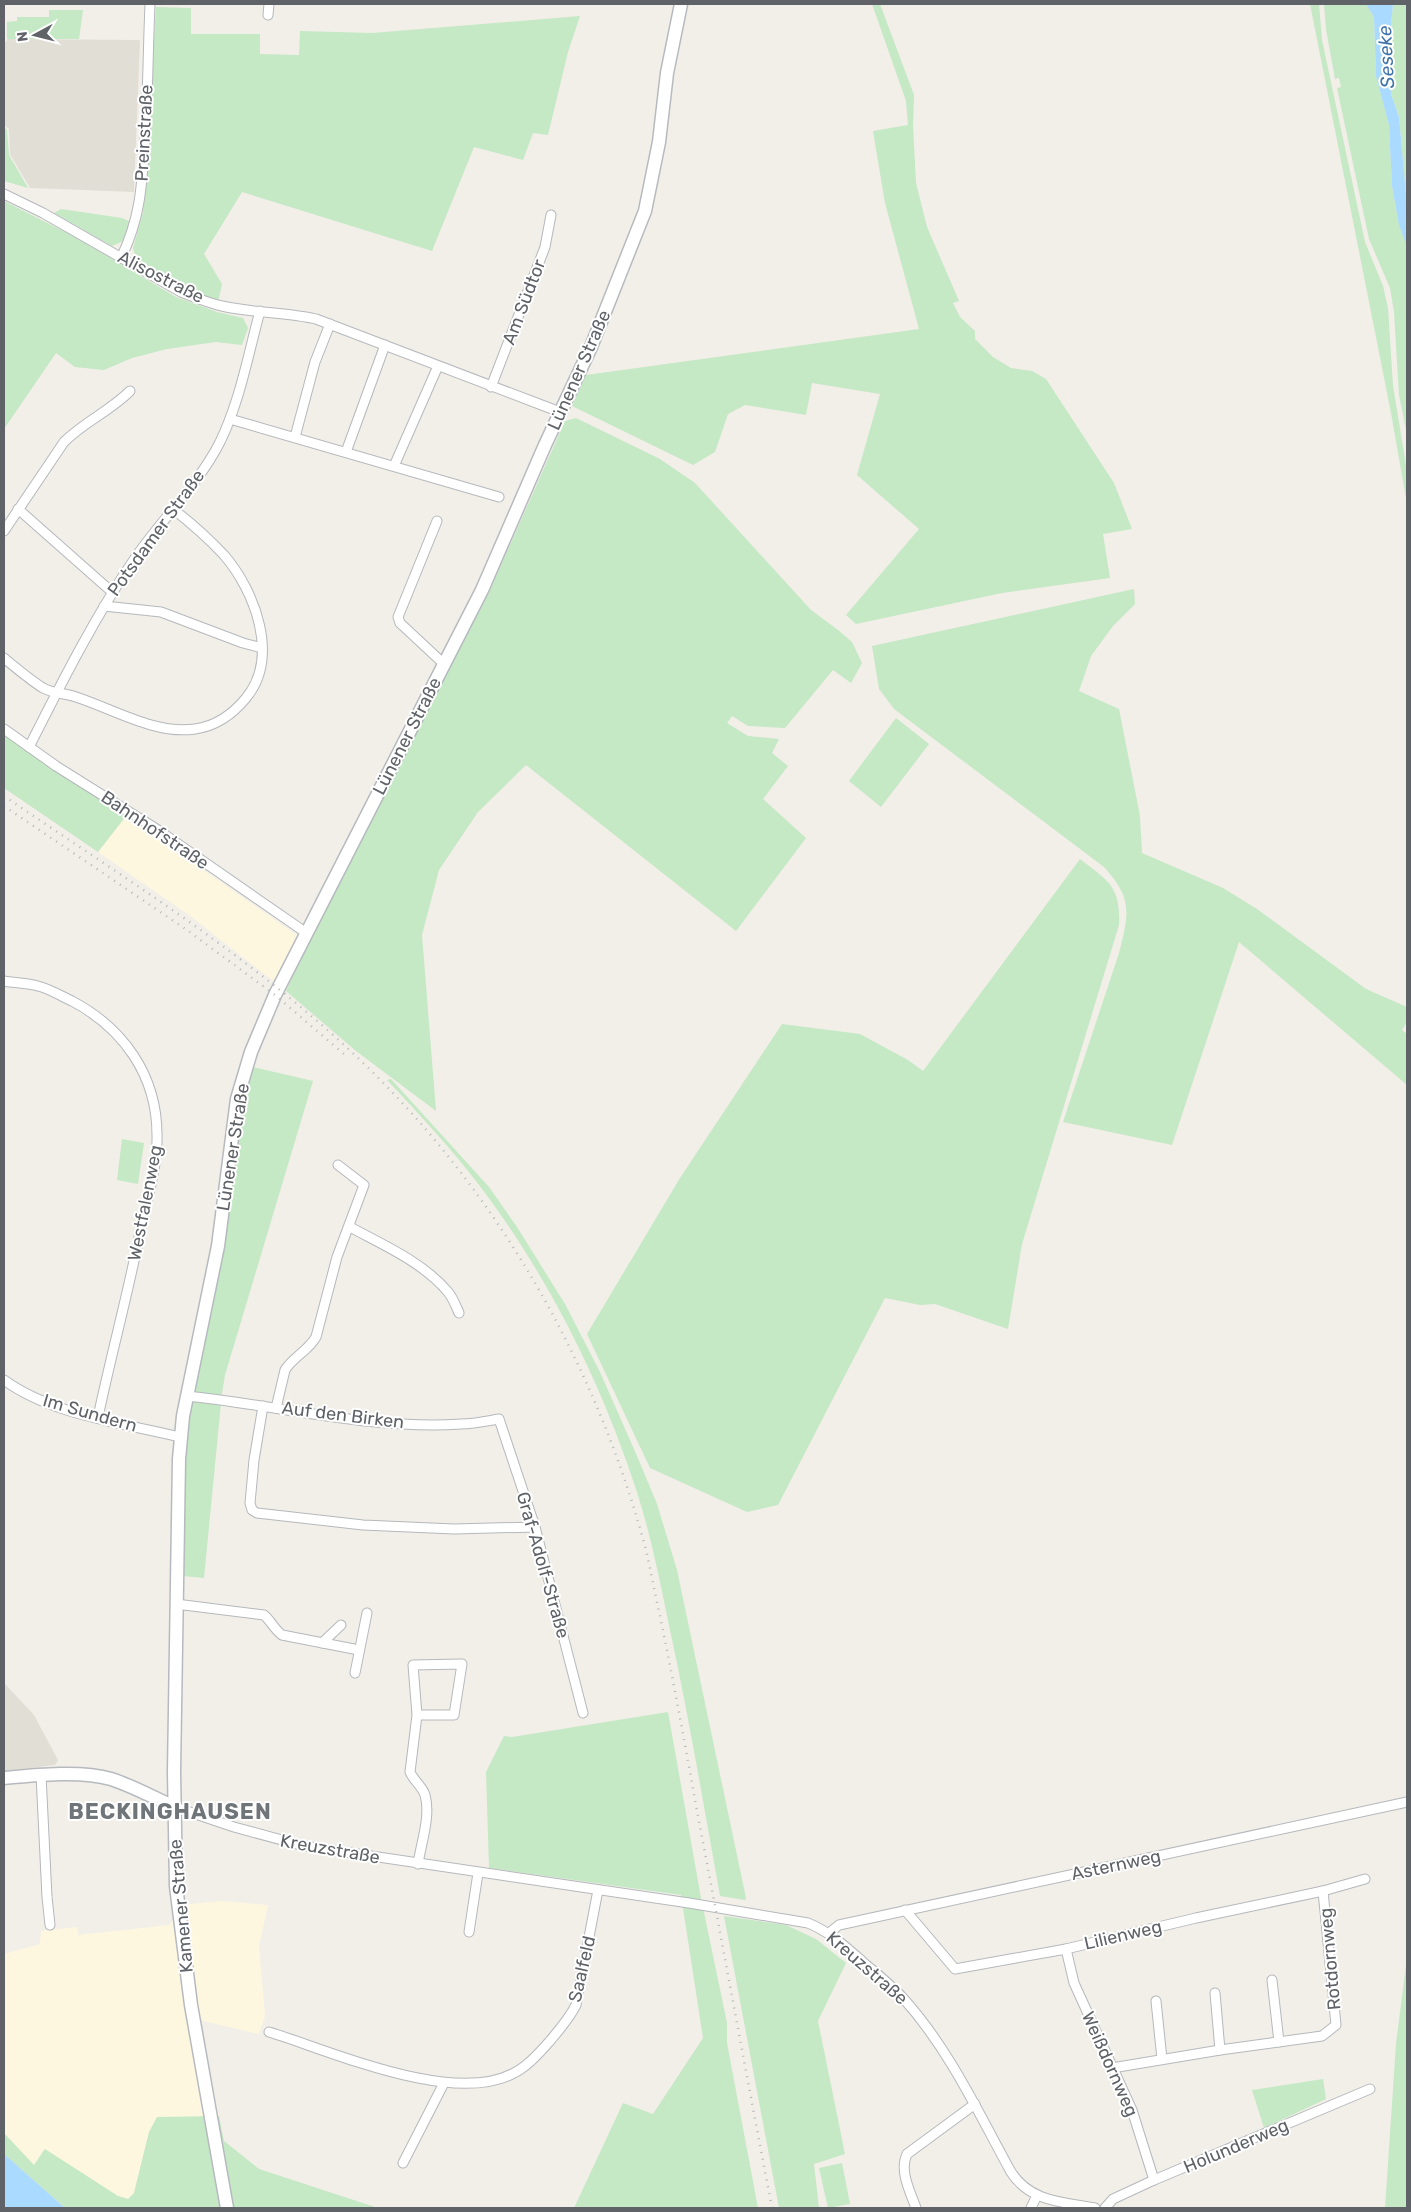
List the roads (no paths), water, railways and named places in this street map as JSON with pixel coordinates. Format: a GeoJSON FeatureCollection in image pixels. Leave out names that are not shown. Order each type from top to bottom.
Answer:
{"type":"FeatureCollection","features":[{"type":"Feature","properties":{"kind":"main road","name":"Lünener Straße"},"geometry":{"type":"LineString","coordinates":[[178,1480],[180,1437],[218,1246],[241,1085],[266,1015],[305,932],[445,665],[482,590],[560,412],[591,347],[645,211],[659,142],[666,72],[681,4]]}},
{"type":"Feature","properties":{"kind":"main road","name":"Kamener Straße"},"geometry":{"type":"LineString","coordinates":[[178,1480],[176,1886],[186,1973],[227,2208]]}},
{"type":"Feature","properties":{"kind":"main road","name":"Kreuzstraße"},"geometry":{"type":"LineString","coordinates":[[4,1778],[41,1775],[96,1776],[111,1779],[175,1807]]}},
{"type":"Feature","properties":{"kind":"street","name":"Preinstraße"},"geometry":{"type":"LineString","coordinates":[[121,258],[138,216],[145,127],[150,4]]}},
{"type":"Feature","properties":{"kind":"street"},"geometry":{"type":"LineString","coordinates":[[268,4],[268,15]]}},
{"type":"Feature","properties":{"kind":"street","name":"Alisostraße"},"geometry":{"type":"LineString","coordinates":[[4,194],[43,213],[181,292],[201,300],[221,306],[301,316],[330,324],[560,412]]}},
{"type":"Feature","properties":{"kind":"street","name":"Am Südtor"},"geometry":{"type":"LineString","coordinates":[[491,387],[545,247],[551,215]]}},
{"type":"Feature","properties":{"kind":"street","name":"Potsdamer Straße"},"geometry":{"type":"LineString","coordinates":[[29,747],[56,693],[112,592],[140,550],[209,460],[230,419],[260,311]]}},
{"type":"Feature","properties":{"kind":"street"},"geometry":{"type":"LineString","coordinates":[[295,437],[315,362],[330,324]]}},
{"type":"Feature","properties":{"kind":"street"},"geometry":{"type":"LineString","coordinates":[[346,452],[385,345]]}},
{"type":"Feature","properties":{"kind":"street"},"geometry":{"type":"LineString","coordinates":[[394,466],[438,366]]}},
{"type":"Feature","properties":{"kind":"street"},"geometry":{"type":"LineString","coordinates":[[4,531],[64,442],[76,430],[119,402],[130,391]]}},
{"type":"Feature","properties":{"kind":"street"},"geometry":{"type":"LineString","coordinates":[[230,419],[499,497]]}},
{"type":"Feature","properties":{"kind":"street"},"geometry":{"type":"LineString","coordinates":[[18,509],[112,592]]}},
{"type":"Feature","properties":{"kind":"street"},"geometry":{"type":"LineString","coordinates":[[4,658],[44,688],[78,698],[162,729],[179,731],[197,729],[226,718],[236,710],[250,694],[257,678],[262,648],[262,634],[256,614],[239,577],[225,557],[209,539],[173,509]]}},
{"type":"Feature","properties":{"kind":"street"},"geometry":{"type":"LineString","coordinates":[[437,521],[398,617],[400,623],[445,665]]}},
{"type":"Feature","properties":{"kind":"street"},"geometry":{"type":"LineString","coordinates":[[104,606],[161,612],[243,643],[262,648]]}},
{"type":"Feature","properties":{"kind":"street","name":"Bahnhofstraße"},"geometry":{"type":"LineString","coordinates":[[4,729],[56,766],[158,830],[305,932]]}},
{"type":"Feature","properties":{"kind":"street","name":"Westfalenweg"},"geometry":{"type":"LineString","coordinates":[[4,981],[37,986],[48,990],[86,1009],[108,1024],[125,1042],[137,1061],[146,1079],[154,1106],[158,1135],[156,1156],[133,1268],[98,1417]]}},
{"type":"Feature","properties":{"kind":"street"},"geometry":{"type":"LineString","coordinates":[[276,1408],[285,1370],[311,1346],[316,1337],[337,1257],[350,1227],[364,1185],[338,1165]]}},
{"type":"Feature","properties":{"kind":"street"},"geometry":{"type":"LineString","coordinates":[[350,1227],[395,1251],[433,1277],[449,1293],[459,1313]]}},
{"type":"Feature","properties":{"kind":"street","name":"Im Sundern"},"geometry":{"type":"LineString","coordinates":[[4,1380],[43,1402],[180,1437]]}},
{"type":"Feature","properties":{"kind":"street","name":"Auf den Birken"},"geometry":{"type":"LineString","coordinates":[[187,1396],[334,1417],[416,1424],[462,1424],[499,1419]]}},
{"type":"Feature","properties":{"kind":"street"},"geometry":{"type":"LineString","coordinates":[[263,1406],[254,1460],[250,1503],[252,1510],[257,1513],[372,1525],[454,1529],[535,1527]]}},
{"type":"Feature","properties":{"kind":"street","name":"Graf-Adolf-Straße"},"geometry":{"type":"LineString","coordinates":[[499,1419],[535,1527],[583,1712]]}},
{"type":"Feature","properties":{"kind":"street"},"geometry":{"type":"LineString","coordinates":[[176,1604],[264,1615],[282,1635],[359,1650]]}},
{"type":"Feature","properties":{"kind":"street"},"geometry":{"type":"LineString","coordinates":[[355,1673],[367,1613]]}},
{"type":"Feature","properties":{"kind":"street"},"geometry":{"type":"LineString","coordinates":[[322,1643],[341,1625]]}},
{"type":"Feature","properties":{"kind":"street"},"geometry":{"type":"LineString","coordinates":[[417,1715],[454,1715],[462,1664],[413,1665],[417,1715],[410,1772],[425,1796],[427,1814],[418,1864]]}},
{"type":"Feature","properties":{"kind":"street"},"geometry":{"type":"LineString","coordinates":[[41,1775],[50,1925]]}},
{"type":"Feature","properties":{"kind":"street","name":"Asternweg"},"geometry":{"type":"LineString","coordinates":[[829,1933],[839,1925],[905,1910],[1407,1802]]}},
{"type":"Feature","properties":{"kind":"street","name":"Kreuzstraße"},"geometry":{"type":"LineString","coordinates":[[175,1807],[234,1827],[304,1846],[698,1904],[808,1923],[829,1933],[901,1996],[912,2008],[945,2052],[1016,2180],[1029,2192],[1037,2196],[1095,2208]]}},
{"type":"Feature","properties":{"kind":"street"},"geometry":{"type":"LineString","coordinates":[[469,1932],[478,1873]]}},
{"type":"Feature","properties":{"kind":"street","name":"Lilienweg"},"geometry":{"type":"LineString","coordinates":[[905,1910],[955,1969],[1066,1949],[1196,1918],[1323,1891],[1365,1879]]}},
{"type":"Feature","properties":{"kind":"street","name":"Saalfeld"},"geometry":{"type":"LineString","coordinates":[[269,2032],[362,2063],[444,2083],[484,2082],[511,2075],[539,2053],[569,2019],[578,1996],[598,1890]]}},
{"type":"Feature","properties":{"kind":"street","name":"Rotdornweg"},"geometry":{"type":"LineString","coordinates":[[1112,2068],[1220,2050],[1322,2036],[1336,2025],[1323,1891]]}},
{"type":"Feature","properties":{"kind":"street","name":"Weißdornweg"},"geometry":{"type":"LineString","coordinates":[[1066,1949],[1074,1983],[1132,2110],[1154,2180]]}},
{"type":"Feature","properties":{"kind":"street"},"geometry":{"type":"LineString","coordinates":[[1272,1980],[1279,2042]]}},
{"type":"Feature","properties":{"kind":"street"},"geometry":{"type":"LineString","coordinates":[[1214,1993],[1220,2050]]}},
{"type":"Feature","properties":{"kind":"street"},"geometry":{"type":"LineString","coordinates":[[1156,2001],[1162,2059]]}},
{"type":"Feature","properties":{"kind":"street"},"geometry":{"type":"LineString","coordinates":[[403,2163],[444,2083]]}},
{"type":"Feature","properties":{"kind":"street","name":"Holunderweg"},"geometry":{"type":"LineString","coordinates":[[1105,2208],[1113,2199],[1154,2180],[1370,2089]]}},
{"type":"Feature","properties":{"kind":"street"},"geometry":{"type":"LineString","coordinates":[[916,2208],[904,2173],[904,2162],[907,2154],[975,2104]]}},
{"type":"Feature","properties":{"kind":"street"},"geometry":{"type":"LineString","coordinates":[[1031,2208],[1037,2196]]}},
{"type":"Feature","properties":{"kind":"water","name":"Seseke"},"geometry":{"type":"Polygon","coordinates":[[[1366,4],[1393,4],[1388,59],[1391,94],[1399,117],[1407,205],[1407,247],[1399,225],[1392,186],[1389,125],[1376,76],[1374,17],[1366,4]]]}},
{"type":"Feature","properties":{"kind":"water"},"geometry":{"type":"Polygon","coordinates":[[[4,2154],[65,2208],[4,2208],[4,2154]]]}},
{"type":"Feature","properties":{"kind":"railway"},"geometry":{"type":"LineString","coordinates":[[4,796],[207,934],[304,1010],[350,1051],[394,1094],[437,1143],[478,1195],[515,1250],[548,1306],[578,1365],[605,1425],[627,1487],[646,1550],[675,1691],[772,2208]]}},
{"type":"Feature","properties":{"kind":"railway"},"geometry":{"type":"LineString","coordinates":[[4,806],[187,930],[275,995],[345,1055]]}},
{"type":"Feature","properties":{"kind":"district","name":"BECKINGHAUSEN"},"geometry":{"type":"Point","coordinates":[170,1811]}}]}
